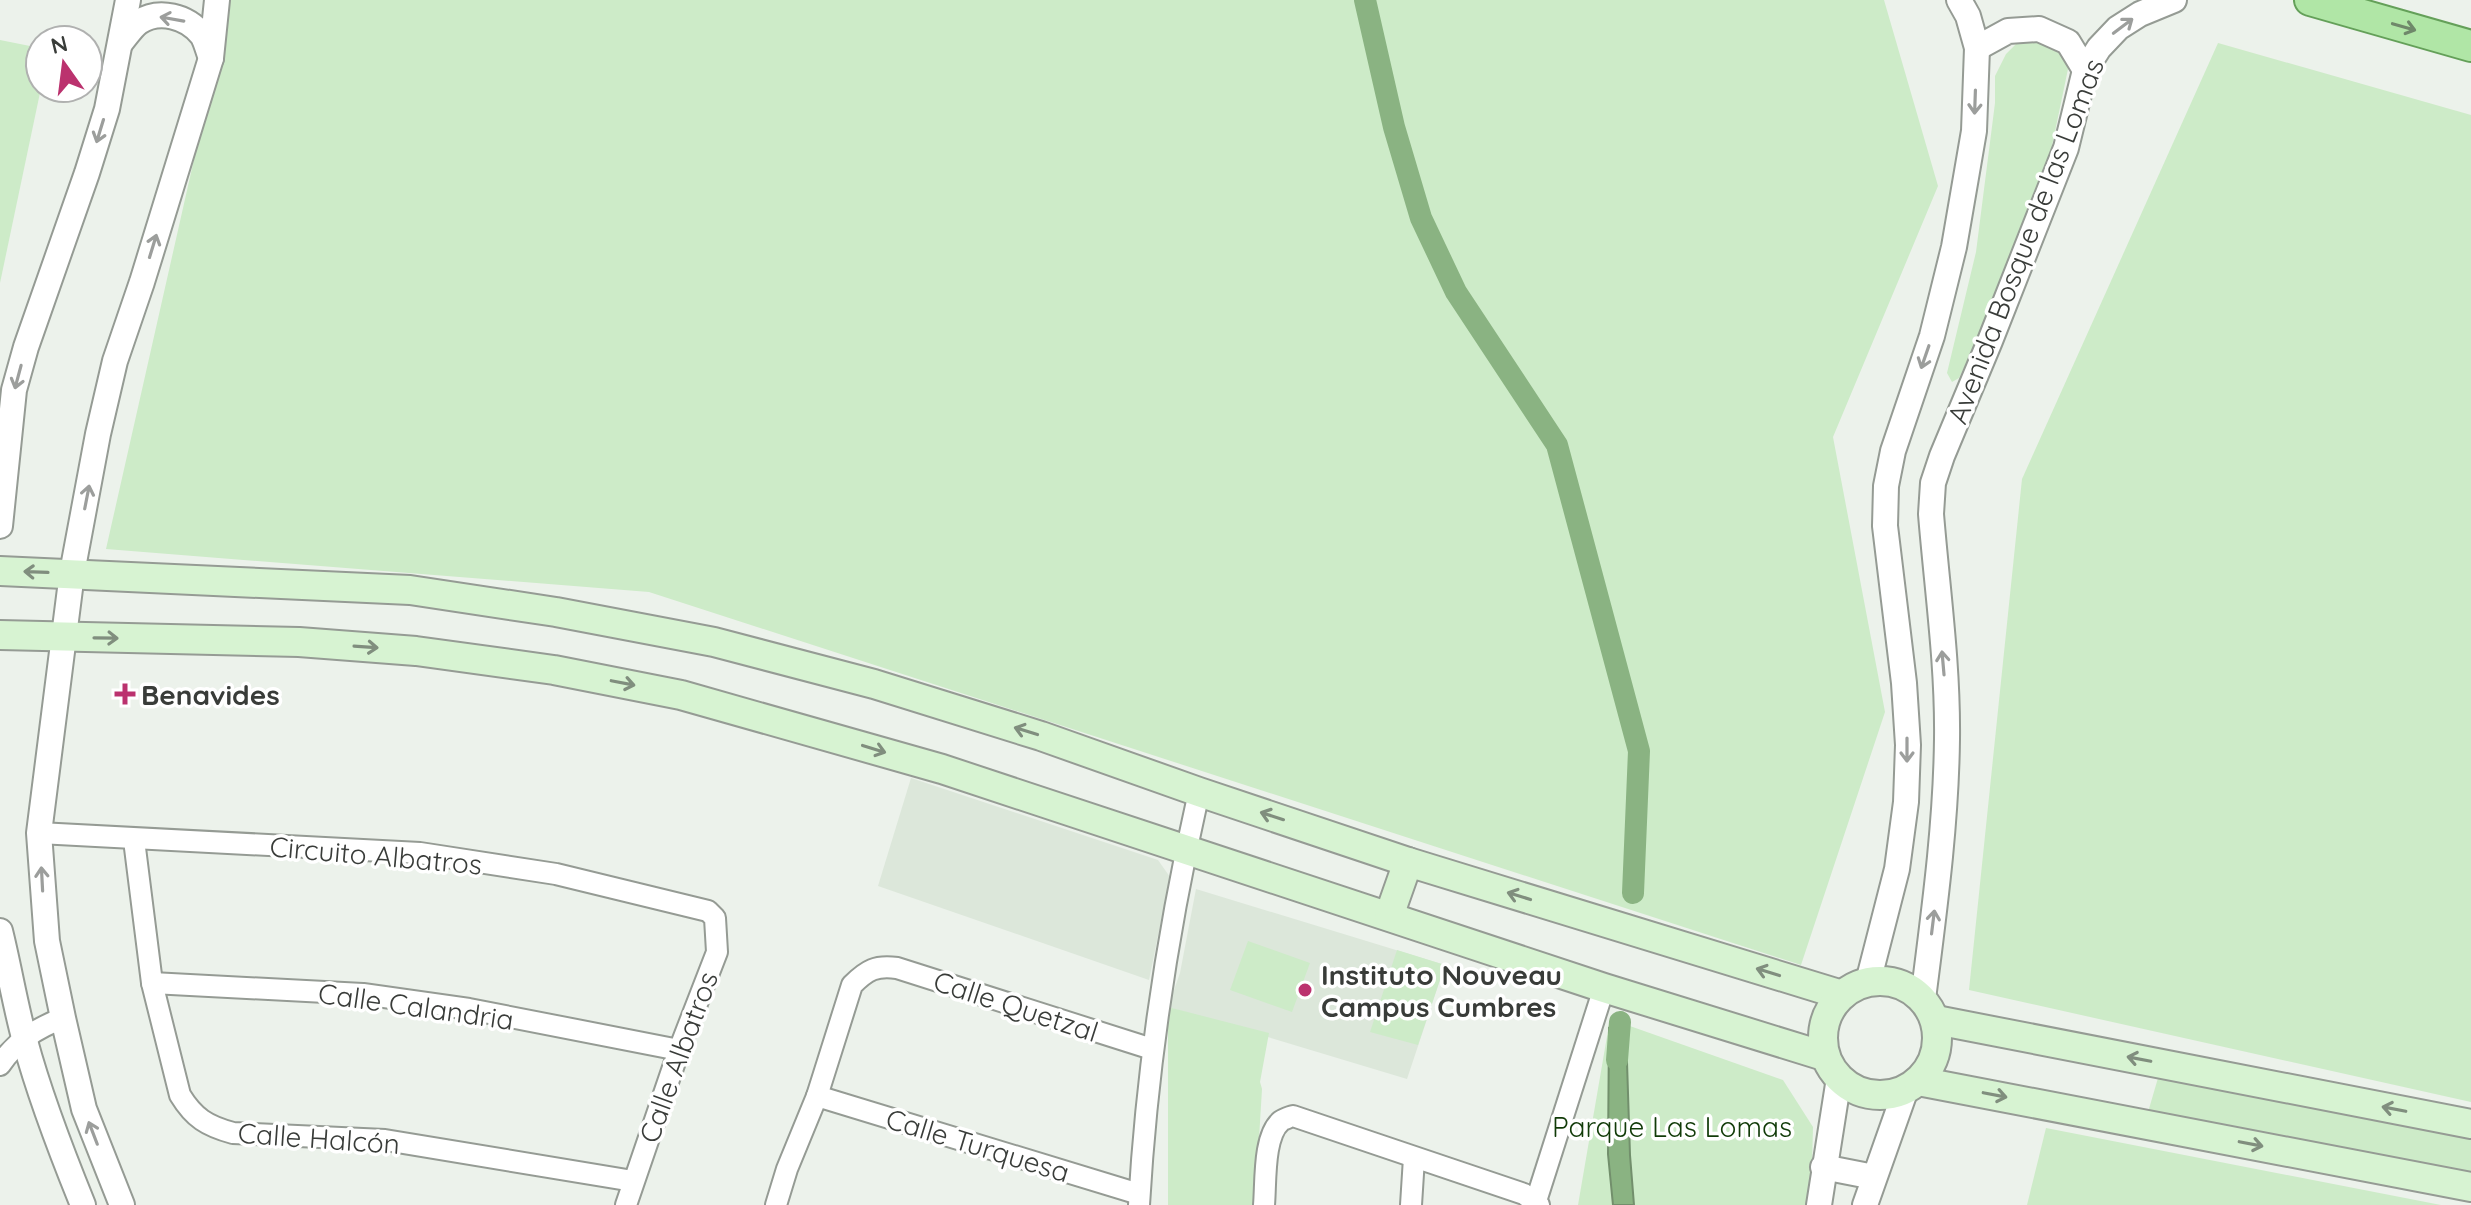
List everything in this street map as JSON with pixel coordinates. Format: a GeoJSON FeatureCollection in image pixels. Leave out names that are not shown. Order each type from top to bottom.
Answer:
{"type":"FeatureCollection","features":[{"type":"Feature","properties":{"kind":"main road"},"geometry":{"type":"LineString","coordinates":[[2329,3],[2471,46]]}},
{"type":"Feature","properties":{"kind":"main road"},"geometry":{"type":"LineString","coordinates":[[0,571],[410,590],[556,612],[700,639],[874,684],[1041,736],[1408,862],[1842,995]]}},
{"type":"Feature","properties":{"kind":"main road"},"geometry":{"type":"LineString","coordinates":[[0,635],[299,642],[416,651],[554,670],[681,695],[942,769],[1604,988],[1831,1067],[1853,1089],[1870,1095],[1889,1095],[1912,1085],[1935,1055],[1938,1040],[1930,1010],[1907,987],[1888,981],[1857,985],[1835,1001],[1827,1016],[1823,1032],[1831,1067]]}},
{"type":"Feature","properties":{"kind":"main road"},"geometry":{"type":"LineString","coordinates":[[1389,916],[1408,862]]}},
{"type":"Feature","properties":{"kind":"main road"},"geometry":{"type":"LineString","coordinates":[[1930,1010],[2471,1124]]}},
{"type":"Feature","properties":{"kind":"main road"},"geometry":{"type":"LineString","coordinates":[[1912,1085],[2471,1187]]}},
{"type":"Feature","properties":{"kind":"street"},"geometry":{"type":"LineString","coordinates":[[0,526],[14,390],[107,109],[128,0]]}},
{"type":"Feature","properties":{"kind":"street"},"geometry":{"type":"LineString","coordinates":[[122,1205],[84,1109],[63,1018],[47,941],[39,833],[72,573],[98,434],[115,361],[211,58],[217,0]]}},
{"type":"Feature","properties":{"kind":"street","name":"Avenida Bosque de las Lomas"},"geometry":{"type":"LineString","coordinates":[[1868,982],[1897,869],[1908,759],[1904,683],[1885,526],[1886,486],[1893,451],[1932,336],[1954,247],[1974,131],[1977,48],[1968,16],[1959,0]]}},
{"type":"Feature","properties":{"kind":"street","name":"Avenida Bosque de las Lomas"},"geometry":{"type":"LineString","coordinates":[[1930,1010],[1947,750],[1931,514],[1933,483],[2066,148],[2085,70],[2099,48],[2118,28],[2140,14],[2174,0]]}},
{"type":"Feature","properties":{"kind":"street"},"geometry":{"type":"LineString","coordinates":[[122,41],[138,23],[153,16],[171,16],[185,20],[203,36],[211,58]]}},
{"type":"Feature","properties":{"kind":"street"},"geometry":{"type":"LineString","coordinates":[[1977,48],[2008,31],[2039,29],[2068,42],[2085,70]]}},
{"type":"Feature","properties":{"kind":"street"},"geometry":{"type":"LineString","coordinates":[[1139,1200],[1152,1049],[1186,849],[1199,792]]}},
{"type":"Feature","properties":{"kind":"street","name":"Circuito Albatros"},"geometry":{"type":"LineString","coordinates":[[39,833],[420,853],[556,874],[708,911]]}},
{"type":"Feature","properties":{"kind":"street","name":"Calle Halcón"},"geometry":{"type":"LineString","coordinates":[[134,840],[152,983],[180,1095],[199,1121],[233,1133],[385,1140],[633,1181]]}},
{"type":"Feature","properties":{"kind":"street","name":"Calle Albatros"},"geometry":{"type":"LineString","coordinates":[[626,1205],[679,1050],[717,952],[715,918],[708,911]]}},
{"type":"Feature","properties":{"kind":"street"},"geometry":{"type":"LineString","coordinates":[[0,931],[24,1038],[56,1138],[83,1205]]}},
{"type":"Feature","properties":{"kind":"street","name":"Calle Quetzal"},"geometry":{"type":"LineString","coordinates":[[817,1096],[852,985],[863,973],[879,965],[897,968],[1152,1049]]}},
{"type":"Feature","properties":{"kind":"street","name":"Calle Calandria"},"geometry":{"type":"LineString","coordinates":[[152,983],[363,994],[469,1009],[679,1050]]}},
{"type":"Feature","properties":{"kind":"street"},"geometry":{"type":"LineString","coordinates":[[1264,1205],[1268,1149],[1281,1121],[1293,1116],[1524,1194],[1537,1203],[1604,988]]}},
{"type":"Feature","properties":{"kind":"street"},"geometry":{"type":"LineString","coordinates":[[0,1065],[24,1038],[39,1027],[63,1018]]}},
{"type":"Feature","properties":{"kind":"street"},"geometry":{"type":"LineString","coordinates":[[1819,1205],[1831,1067]]}},
{"type":"Feature","properties":{"kind":"street"},"geometry":{"type":"LineString","coordinates":[[1865,1205],[1912,1085]]}},
{"type":"Feature","properties":{"kind":"street"},"geometry":{"type":"LineString","coordinates":[[776,1205],[817,1096]]}},
{"type":"Feature","properties":{"kind":"street","name":"Calle Turquesa"},"geometry":{"type":"LineString","coordinates":[[817,1096],[1139,1200]]}},
{"type":"Feature","properties":{"kind":"street"},"geometry":{"type":"LineString","coordinates":[[1411,1205],[1414,1158]]}},
{"type":"Feature","properties":{"kind":"street"},"geometry":{"type":"LineString","coordinates":[[1823,1167],[1874,1177]]}},
{"type":"Feature","properties":{"kind":"shaded area"},"geometry":{"type":"Polygon","coordinates":[[[911,778],[1158,860],[1170,877],[1149,980],[878,886],[911,778]]]}},
{"type":"Feature","properties":{"kind":"shaded area","name":"Instituto Nouveau Campus Cumbres"},"geometry":{"type":"Polygon","coordinates":[[[1196,889],[1445,965],[1407,1079],[1168,1007],[1180,973],[1196,889]]]}},
{"type":"Feature","properties":{"kind":"shaded area"},"geometry":{"type":"Polygon","coordinates":[[[1609,1028],[1626,1031],[1634,1205],[1613,1205],[1608,1154],[1609,1028]]]}},
{"type":"Feature","properties":{"kind":"green space"},"geometry":{"type":"Polygon","coordinates":[[[230,0],[1884,0],[1938,186],[1833,437],[1885,712],[1801,965],[649,592],[106,549],[230,0]]]}},
{"type":"Feature","properties":{"kind":"green space"},"geometry":{"type":"Polygon","coordinates":[[[0,40],[24,45],[24,104],[38,104],[0,283],[0,40]]]}},
{"type":"Feature","properties":{"kind":"green space"},"geometry":{"type":"Polygon","coordinates":[[[2020,40],[2051,40],[2066,59],[2068,69],[2047,170],[1988,317],[1959,378],[1952,382],[1947,373],[1976,252],[1995,103],[1995,76],[2006,54],[2020,40]]]}},
{"type":"Feature","properties":{"kind":"green space"},"geometry":{"type":"Polygon","coordinates":[[[2218,43],[2471,115],[2471,1102],[1969,990],[2022,479],[2218,43]]]}},
{"type":"Feature","properties":{"kind":"green space"},"geometry":{"type":"Polygon","coordinates":[[[1248,941],[1310,963],[1292,1012],[1230,990],[1248,941]]]}},
{"type":"Feature","properties":{"kind":"green space"},"geometry":{"type":"Polygon","coordinates":[[[1397,950],[1445,965],[1418,1045],[1370,1032],[1397,950]]]}},
{"type":"Feature","properties":{"kind":"green space"},"geometry":{"type":"Polygon","coordinates":[[[1168,1007],[1269,1033],[1260,1082],[1255,1205],[1168,1205],[1168,1007]]]}},
{"type":"Feature","properties":{"kind":"green space","name":"Parque Las Lomas"},"geometry":{"type":"Polygon","coordinates":[[[1610,1019],[1783,1080],[1813,1127],[1811,1205],[1578,1205],[1610,1019]]]}},
{"type":"Feature","properties":{"kind":"green space"},"geometry":{"type":"Polygon","coordinates":[[[2158,1078],[2471,1138],[2471,1176],[2146,1119],[2158,1078]]]}},
{"type":"Feature","properties":{"kind":"green space"},"geometry":{"type":"Polygon","coordinates":[[[2046,1128],[2441,1205],[2027,1205],[2046,1128]]]}},
{"type":"Feature","properties":{"kind":"waterway"},"geometry":{"type":"LineString","coordinates":[[1365,0],[1394,127],[1421,218],[1456,292],[1557,445],[1639,751],[1633,893]]}},
{"type":"Feature","properties":{"kind":"waterway"},"geometry":{"type":"LineString","coordinates":[[1617,1060],[1620,1022]]}},
{"type":"Feature","properties":{"kind":"place","name":"Benavides"},"geometry":{"type":"Point","coordinates":[125,694]}},
{"type":"Feature","properties":{"kind":"place","name":"Instituto Nouveau Campus Cumbres"},"geometry":{"type":"Point","coordinates":[1305,990]}}]}
